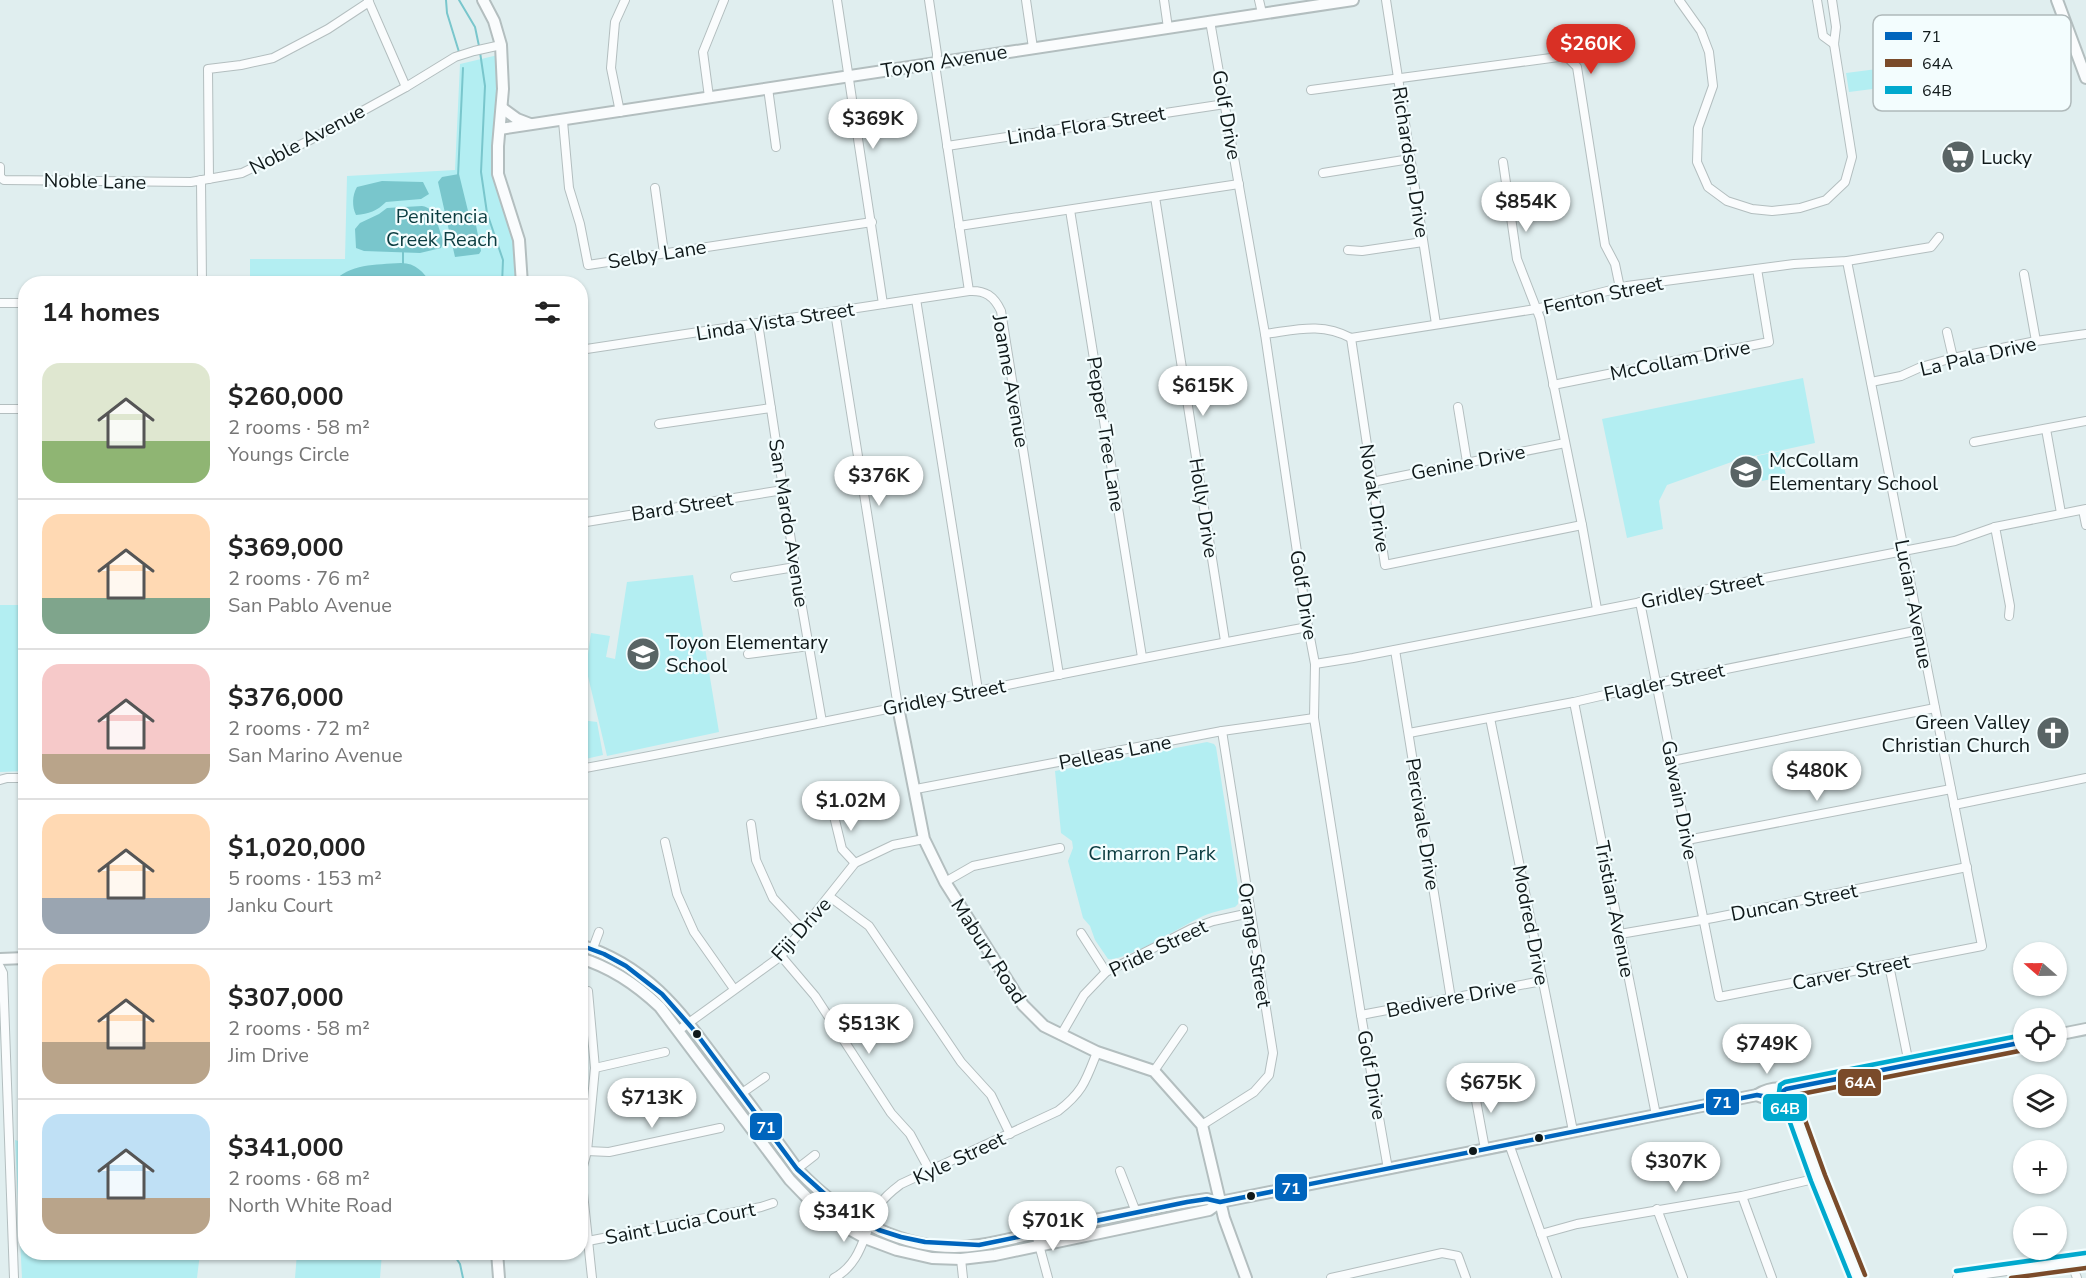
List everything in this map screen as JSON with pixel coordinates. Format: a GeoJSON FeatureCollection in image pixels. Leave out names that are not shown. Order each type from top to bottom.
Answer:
{"type":"FeatureCollection","features":[{"type":"Feature","properties":{"kind":"main road"},"geometry":{"type":"LineString","coordinates":[[483,0],[494,21],[501,45],[502,108],[498,174],[519,240],[521,276]]}},
{"type":"Feature","properties":{"kind":"main road","name":"Toyon Avenue"},"geometry":{"type":"LineString","coordinates":[[500,129],[1353,0]]}},
{"type":"Feature","properties":{"kind":"main road"},"geometry":{"type":"LineString","coordinates":[[2057,0],[2063,15]]}},
{"type":"Feature","properties":{"kind":"main road"},"geometry":{"type":"LineString","coordinates":[[2071,38],[2086,78]]}},
{"type":"Feature","properties":{"kind":"main road"},"geometry":{"type":"LineString","coordinates":[[502,108],[517,119],[533,125]]}},
{"type":"Feature","properties":{"kind":"main road","name":"Mabury Road"},"geometry":{"type":"LineString","coordinates":[[898,707],[916,789],[924,839],[945,882],[1023,1005],[1044,1026],[1097,1052],[1154,1071],[1202,1125],[1220,1203],[1246,1278]]}},
{"type":"Feature","properties":{"kind":"main road"},"geometry":{"type":"LineString","coordinates":[[588,947],[642,976],[669,999],[797,1169],[816,1189],[837,1206],[870,1226],[899,1238],[927,1244],[979,1245],[1207,1199],[1220,1203]]}},
{"type":"Feature","properties":{"kind":"main road"},"geometry":{"type":"LineString","coordinates":[[0,959],[18,958]]}},
{"type":"Feature","properties":{"kind":"main road"},"geometry":{"type":"LineString","coordinates":[[588,961],[633,984],[660,1007],[790,1180],[819,1210],[865,1238],[897,1250],[932,1258],[961,1259],[1038,1247],[1209,1210],[1220,1203],[1757,1095],[1765,1090],[1786,1089],[2013,1044]]}},
{"type":"Feature","properties":{"kind":"main road"},"geometry":{"type":"LineString","coordinates":[[2067,1033],[2086,1029]]}},
{"type":"Feature","properties":{"kind":"main road"},"geometry":{"type":"LineString","coordinates":[[498,1260],[500,1278]]}},
{"type":"Feature","properties":{"kind":"street"},"geometry":{"type":"LineString","coordinates":[[620,112],[611,68],[615,22],[625,0]]}},
{"type":"Feature","properties":{"kind":"street"},"geometry":{"type":"LineString","coordinates":[[709,97],[703,52],[724,0]]}},
{"type":"Feature","properties":{"kind":"street"},"geometry":{"type":"LineString","coordinates":[[837,0],[883,304]]}},
{"type":"Feature","properties":{"kind":"street"},"geometry":{"type":"LineString","coordinates":[[929,0],[947,146],[969,291]]}},
{"type":"Feature","properties":{"kind":"street"},"geometry":{"type":"LineString","coordinates":[[1026,0],[1033,48]]}},
{"type":"Feature","properties":{"kind":"street"},"geometry":{"type":"LineString","coordinates":[[1164,0],[1168,28]]}},
{"type":"Feature","properties":{"kind":"street"},"geometry":{"type":"LineString","coordinates":[[1259,0],[1262,14]]}},
{"type":"Feature","properties":{"kind":"street","name":"Richardson Drive"},"geometry":{"type":"LineString","coordinates":[[1386,0],[1436,324]]}},
{"type":"Feature","properties":{"kind":"street"},"geometry":{"type":"LineString","coordinates":[[1679,0],[1701,31],[1709,52],[1713,86],[1698,128],[1697,162],[1708,187],[1727,201],[1752,209],[1772,212],[1800,208],[1826,200],[1845,182],[1852,157],[1834,44],[1836,27],[1832,0]]}},
{"type":"Feature","properties":{"kind":"street"},"geometry":{"type":"LineString","coordinates":[[1817,0],[1822,36],[1834,44]]}},
{"type":"Feature","properties":{"kind":"street"},"geometry":{"type":"LineString","coordinates":[[202,276],[208,69],[273,58],[328,28],[368,1],[406,87]]}},
{"type":"Feature","properties":{"kind":"street","name":"Golf Drive"},"geometry":{"type":"LineString","coordinates":[[1210,21],[1265,334],[1315,664],[1314,718],[1388,1169]]}},
{"type":"Feature","properties":{"kind":"street","name":"Noble Avenue"},"geometry":{"type":"LineString","coordinates":[[205,180],[242,173],[302,144],[406,87],[455,57],[501,45]]}},
{"type":"Feature","properties":{"kind":"street"},"geometry":{"type":"LineString","coordinates":[[1311,90],[1566,56],[1577,67],[1605,244],[1615,264],[1620,288]]}},
{"type":"Feature","properties":{"kind":"street"},"geometry":{"type":"LineString","coordinates":[[768,88],[776,147]]}},
{"type":"Feature","properties":{"kind":"street","name":"Linda Flora Street"},"geometry":{"type":"LineString","coordinates":[[947,146],[1225,104]]}},
{"type":"Feature","properties":{"kind":"street","name":"Selby Lane"},"geometry":{"type":"LineString","coordinates":[[563,121],[569,188],[580,224],[588,265],[872,222]]}},
{"type":"Feature","properties":{"kind":"street"},"geometry":{"type":"LineString","coordinates":[[1323,173],[1410,159]]}},
{"type":"Feature","properties":{"kind":"street"},"geometry":{"type":"LineString","coordinates":[[1503,162],[1517,259],[1536,309],[1582,525],[1597,609]]}},
{"type":"Feature","properties":{"kind":"street","name":"Noble Lane"},"geometry":{"type":"LineString","coordinates":[[0,167],[0,177],[4,180],[132,182],[205,180]]}},
{"type":"Feature","properties":{"kind":"street"},"geometry":{"type":"LineString","coordinates":[[959,226],[1239,184]]}},
{"type":"Feature","properties":{"kind":"street"},"geometry":{"type":"LineString","coordinates":[[655,188],[664,253]]}},
{"type":"Feature","properties":{"kind":"street","name":"Holly Drive"},"geometry":{"type":"LineString","coordinates":[[1155,197],[1226,641]]}},
{"type":"Feature","properties":{"kind":"street","name":"Pepper Tree Lane"},"geometry":{"type":"LineString","coordinates":[[1070,210],[1142,657]]}},
{"type":"Feature","properties":{"kind":"street","name":"Fenton Street"},"geometry":{"type":"LineString","coordinates":[[1265,334],[1316,327],[1337,330],[1351,338],[1536,309],[1620,288],[1794,264],[1847,261],[1931,247],[1939,237]]}},
{"type":"Feature","properties":{"kind":"street"},"geometry":{"type":"LineString","coordinates":[[1348,250],[1423,242]]}},
{"type":"Feature","properties":{"kind":"street","name":"Lucian Avenue"},"geometry":{"type":"LineString","coordinates":[[1847,261],[1982,946]]}},
{"type":"Feature","properties":{"kind":"street","name":"McCollam Drive"},"geometry":{"type":"LineString","coordinates":[[1553,385],[1769,342],[1757,269]]}},
{"type":"Feature","properties":{"kind":"street"},"geometry":{"type":"LineString","coordinates":[[2024,274],[2036,341]]}},
{"type":"Feature","properties":{"kind":"street","name":"Linda Vista Street"},"geometry":{"type":"LineString","coordinates":[[588,349],[969,291]]}},
{"type":"Feature","properties":{"kind":"street","name":"Joanne Avenue"},"geometry":{"type":"LineString","coordinates":[[969,291],[985,293],[998,303],[1001,311],[1059,675]]}},
{"type":"Feature","properties":{"kind":"street"},"geometry":{"type":"LineString","coordinates":[[916,299],[978,690]]}},
{"type":"Feature","properties":{"kind":"street"},"geometry":{"type":"LineString","coordinates":[[0,303],[18,303]]}},
{"type":"Feature","properties":{"kind":"street"},"geometry":{"type":"LineString","coordinates":[[835,312],[898,707]]}},
{"type":"Feature","properties":{"kind":"street","name":"San Mardo Avenue"},"geometry":{"type":"LineString","coordinates":[[758,323],[795,567],[822,722]]}},
{"type":"Feature","properties":{"kind":"street"},"geometry":{"type":"LineString","coordinates":[[1947,332],[1953,358]]}},
{"type":"Feature","properties":{"kind":"street","name":"La Pala Drive"},"geometry":{"type":"LineString","coordinates":[[1871,382],[1901,376],[1921,367],[1953,358],[2036,341],[2086,334]]}},
{"type":"Feature","properties":{"kind":"street","name":"Novak Drive"},"geometry":{"type":"LineString","coordinates":[[1351,338],[1385,565],[1582,525]]}},
{"type":"Feature","properties":{"kind":"street"},"geometry":{"type":"LineString","coordinates":[[1458,407],[1467,462]]}},
{"type":"Feature","properties":{"kind":"street"},"geometry":{"type":"LineString","coordinates":[[658,424],[771,408]]}},
{"type":"Feature","properties":{"kind":"street"},"geometry":{"type":"LineString","coordinates":[[0,409],[18,409]]}},
{"type":"Feature","properties":{"kind":"street"},"geometry":{"type":"LineString","coordinates":[[1974,442],[2086,421]]}},
{"type":"Feature","properties":{"kind":"street"},"geometry":{"type":"LineString","coordinates":[[2046,429],[2061,513]]}},
{"type":"Feature","properties":{"kind":"street","name":"Genine Drive"},"geometry":{"type":"LineString","coordinates":[[1372,482],[1565,443]]}},
{"type":"Feature","properties":{"kind":"street","name":"Bard Street"},"geometry":{"type":"LineString","coordinates":[[588,522],[783,490]]}},
{"type":"Feature","properties":{"kind":"street"},"geometry":{"type":"LineString","coordinates":[[2085,510],[2086,525]]}},
{"type":"Feature","properties":{"kind":"street","name":"Gridley Street"},"geometry":{"type":"LineString","coordinates":[[1315,664],[1955,541],[1995,527],[2085,510]]}},
{"type":"Feature","properties":{"kind":"street"},"geometry":{"type":"LineString","coordinates":[[1995,527],[2010,606],[2009,616]]}},
{"type":"Feature","properties":{"kind":"street"},"geometry":{"type":"LineString","coordinates":[[735,577],[795,567]]}},
{"type":"Feature","properties":{"kind":"street","name":"Gawain Drive"},"geometry":{"type":"LineString","coordinates":[[1640,602],[1719,998]]}},
{"type":"Feature","properties":{"kind":"street","name":"Gridley Street"},"geometry":{"type":"LineString","coordinates":[[588,767],[1142,657],[1308,627]]}},
{"type":"Feature","properties":{"kind":"street","name":"Flagler Street"},"geometry":{"type":"LineString","coordinates":[[1409,733],[1574,702],[1920,630]]}},
{"type":"Feature","properties":{"kind":"street"},"geometry":{"type":"LineString","coordinates":[[748,654],[809,645]]}},
{"type":"Feature","properties":{"kind":"street","name":"Percivale Drive"},"geometry":{"type":"LineString","coordinates":[[1395,650],[1451,999]]}},
{"type":"Feature","properties":{"kind":"street","name":"Tristian Avenue"},"geometry":{"type":"LineString","coordinates":[[1574,702],[1656,1115]]}},
{"type":"Feature","properties":{"kind":"street"},"geometry":{"type":"LineString","coordinates":[[1672,761],[1935,708]]}},
{"type":"Feature","properties":{"kind":"street","name":"Pelleas Lane"},"geometry":{"type":"LineString","coordinates":[[916,789],[1222,731],[1314,718]]}},
{"type":"Feature","properties":{"kind":"street","name":"Modred Drive"},"geometry":{"type":"LineString","coordinates":[[1490,718],[1573,1131]]}},
{"type":"Feature","properties":{"kind":"street","name":"Orange Street"},"geometry":{"type":"LineString","coordinates":[[1202,1125],[1254,1092],[1269,1075],[1273,1053],[1222,731]]}},
{"type":"Feature","properties":{"kind":"street"},"geometry":{"type":"LineString","coordinates":[[0,780],[18,778]]}},
{"type":"Feature","properties":{"kind":"street"},"geometry":{"type":"LineString","coordinates":[[1954,805],[2086,778]]}},
{"type":"Feature","properties":{"kind":"street"},"geometry":{"type":"LineString","coordinates":[[1687,840],[1951,789]]}},
{"type":"Feature","properties":{"kind":"street"},"geometry":{"type":"LineString","coordinates":[[832,808],[842,849],[855,863]]}},
{"type":"Feature","properties":{"kind":"street"},"geometry":{"type":"LineString","coordinates":[[751,824],[756,860],[773,897],[802,930]]}},
{"type":"Feature","properties":{"kind":"street","name":"Fiji Drive"},"geometry":{"type":"LineString","coordinates":[[679,1030],[781,956],[855,863],[893,844],[924,839]]}},
{"type":"Feature","properties":{"kind":"street"},"geometry":{"type":"LineString","coordinates":[[665,842],[676,894],[694,932],[734,989]]}},
{"type":"Feature","properties":{"kind":"street"},"geometry":{"type":"LineString","coordinates":[[945,882],[973,866],[1060,848]]}},
{"type":"Feature","properties":{"kind":"street","name":"Duncan Street"},"geometry":{"type":"LineString","coordinates":[[1620,934],[1704,920],[1967,867]]}},
{"type":"Feature","properties":{"kind":"street"},"geometry":{"type":"LineString","coordinates":[[830,897],[869,926],[961,1062],[991,1095],[1010,1134]]}},
{"type":"Feature","properties":{"kind":"street","name":"Pride Street"},"geometry":{"type":"LineString","coordinates":[[1061,1035],[1084,995],[1106,972],[1191,929],[1213,921],[1250,913]]}},
{"type":"Feature","properties":{"kind":"street"},"geometry":{"type":"LineString","coordinates":[[593,948],[599,932]]}},
{"type":"Feature","properties":{"kind":"street"},"geometry":{"type":"LineString","coordinates":[[1082,933],[1106,972]]}},
{"type":"Feature","properties":{"kind":"street","name":"Carver Street"},"geometry":{"type":"LineString","coordinates":[[1719,998],[1982,946]]}},
{"type":"Feature","properties":{"kind":"street"},"geometry":{"type":"LineString","coordinates":[[781,956],[815,996],[891,1113],[910,1134],[930,1171]]}},
{"type":"Feature","properties":{"kind":"street"},"geometry":{"type":"LineString","coordinates":[[1889,965],[1909,1064]]}},
{"type":"Feature","properties":{"kind":"street"},"geometry":{"type":"LineString","coordinates":[[0,967],[3,973],[14,1278]]}},
{"type":"Feature","properties":{"kind":"street","name":"Bedivere Drive"},"geometry":{"type":"LineString","coordinates":[[1361,1015],[1542,981]]}},
{"type":"Feature","properties":{"kind":"street"},"geometry":{"type":"LineString","coordinates":[[588,991],[595,1068],[588,1102]]}},
{"type":"Feature","properties":{"kind":"street"},"geometry":{"type":"LineString","coordinates":[[1154,1071],[1183,1029]]}},
{"type":"Feature","properties":{"kind":"street"},"geometry":{"type":"LineString","coordinates":[[595,1068],[664,1052]]}},
{"type":"Feature","properties":{"kind":"street","name":"Kyle Street"},"geometry":{"type":"LineString","coordinates":[[834,1278],[842,1274],[855,1261],[880,1204],[889,1193],[901,1184],[1058,1111],[1074,1099],[1085,1084],[1097,1052]]}},
{"type":"Feature","properties":{"kind":"street"},"geometry":{"type":"LineString","coordinates":[[742,1093],[765,1077]]}},
{"type":"Feature","properties":{"kind":"street"},"geometry":{"type":"LineString","coordinates":[[1473,1084],[1485,1149]]}},
{"type":"Feature","properties":{"kind":"street"},"geometry":{"type":"LineString","coordinates":[[1786,1089],[1858,1278]]}},
{"type":"Feature","properties":{"kind":"street"},"geometry":{"type":"LineString","coordinates":[[588,1151],[609,1152],[720,1128]]}},
{"type":"Feature","properties":{"kind":"street"},"geometry":{"type":"LineString","coordinates":[[1509,1144],[1557,1278]]}},
{"type":"Feature","properties":{"kind":"street"},"geometry":{"type":"LineString","coordinates":[[797,1169],[815,1155]]}},
{"type":"Feature","properties":{"kind":"street"},"geometry":{"type":"LineString","coordinates":[[1120,1171],[1136,1212]]}},
{"type":"Feature","properties":{"kind":"street"},"geometry":{"type":"LineString","coordinates":[[1541,1234],[1577,1224],[1742,1196],[1818,1178]]}},
{"type":"Feature","properties":{"kind":"street"},"geometry":{"type":"LineString","coordinates":[[1742,1196],[1772,1278]]}},
{"type":"Feature","properties":{"kind":"street","name":"Saint Lucia Court"},"geometry":{"type":"LineString","coordinates":[[588,1242],[773,1203]]}},
{"type":"Feature","properties":{"kind":"street"},"geometry":{"type":"LineString","coordinates":[[1657,1209],[1683,1278]]}},
{"type":"Feature","properties":{"kind":"street"},"geometry":{"type":"LineString","coordinates":[[1032,1219],[1048,1278]]}},
{"type":"Feature","properties":{"kind":"street"},"geometry":{"type":"LineString","coordinates":[[588,1242],[592,1278]]}},
{"type":"Feature","properties":{"kind":"street"},"geometry":{"type":"LineString","coordinates":[[1331,1278],[1442,1253],[1458,1256],[1466,1278]]}},
{"type":"Feature","properties":{"kind":"street"},"geometry":{"type":"LineString","coordinates":[[961,1259],[963,1278]]}},
{"type":"Feature","properties":{"kind":"street"},"geometry":{"type":"LineString","coordinates":[[1957,1278],[2086,1260]]}},
{"type":"Feature","properties":{"kind":"street"},"geometry":{"type":"LineString","coordinates":[[2072,1262],[2077,1278]]}},
{"type":"Feature","properties":{"kind":"green space","name":"Penitencia Creek Reach"},"geometry":{"type":"Polygon","coordinates":[[[498,55],[493,174],[515,244],[517,276],[250,276],[250,259],[345,259],[347,176],[455,170],[460,64],[498,55]]]}},
{"type":"Feature","properties":{"kind":"green space"},"geometry":{"type":"Polygon","coordinates":[[[1873,70],[1873,89],[1849,92],[1846,73],[1873,70]]]}},
{"type":"Feature","properties":{"kind":"green space"},"geometry":{"type":"Polygon","coordinates":[[[1803,378],[1815,443],[1740,459],[1667,485],[1659,501],[1663,529],[1627,538],[1602,419],[1803,378]]]}},
{"type":"Feature","properties":{"kind":"green space"},"geometry":{"type":"Polygon","coordinates":[[[1781,451],[1786,476],[1762,481],[1757,456],[1781,451]]]}},
{"type":"Feature","properties":{"kind":"green space","name":"Toyon Elementary School"},"geometry":{"type":"Polygon","coordinates":[[[693,575],[719,732],[607,756],[588,676],[588,654],[591,633],[610,636],[606,657],[615,659],[627,582],[693,575]]]}},
{"type":"Feature","properties":{"kind":"green space"},"geometry":{"type":"Polygon","coordinates":[[[0,605],[18,605],[18,771],[0,772],[0,605]]]}},
{"type":"Feature","properties":{"kind":"green space"},"geometry":{"type":"Polygon","coordinates":[[[588,721],[597,722],[603,755],[588,758],[588,721]]]}},
{"type":"Feature","properties":{"kind":"green space","name":"Cimarron Park"},"geometry":{"type":"Polygon","coordinates":[[[1207,742],[1216,747],[1239,893],[1238,904],[1235,907],[1203,916],[1127,955],[1108,959],[1095,940],[1090,926],[1083,918],[1068,861],[1073,848],[1072,841],[1061,833],[1055,771],[1207,742]]]}},
{"type":"Feature","properties":{"kind":"green space"},"geometry":{"type":"Polygon","coordinates":[[[15,1140],[18,1141],[18,1199],[15,1140]]]}},
{"type":"Feature","properties":{"kind":"green space"},"geometry":{"type":"Polygon","coordinates":[[[21,1260],[199,1260],[197,1278],[22,1278],[21,1260]]]}},
{"type":"Feature","properties":{"kind":"green space"},"geometry":{"type":"Polygon","coordinates":[[[296,1260],[381,1260],[380,1278],[295,1278],[296,1260]]]}},
{"type":"Feature","properties":{"kind":"shaded area"},"geometry":{"type":"Polygon","coordinates":[[[459,174],[469,215],[475,220],[481,251],[479,254],[455,257],[438,182],[442,177],[459,174]]]}},
{"type":"Feature","properties":{"kind":"shaded area"},"geometry":{"type":"Polygon","coordinates":[[[382,181],[423,182],[429,194],[421,199],[386,202],[372,212],[356,215],[353,201],[357,187],[382,181]]]}},
{"type":"Feature","properties":{"kind":"shaded area"},"geometry":{"type":"Polygon","coordinates":[[[422,206],[431,210],[436,219],[444,241],[441,248],[420,253],[364,251],[356,248],[355,229],[360,223],[387,208],[422,206]]]}},
{"type":"Feature","properties":{"kind":"shaded area"},"geometry":{"type":"Polygon","coordinates":[[[406,263],[415,266],[425,276],[339,276],[355,268],[406,263]]]}},
{"type":"Feature","properties":{"kind":"waterway"},"geometry":{"type":"LineString","coordinates":[[446,0],[447,13],[459,52]]}},
{"type":"Feature","properties":{"kind":"waterway"},"geometry":{"type":"LineString","coordinates":[[459,0],[475,27],[479,46]]}},
{"type":"Feature","properties":{"kind":"waterway"},"geometry":{"type":"LineString","coordinates":[[480,52],[485,86],[481,172],[487,213],[503,260],[502,276]]}},
{"type":"Feature","properties":{"kind":"waterway"},"geometry":{"type":"LineString","coordinates":[[458,176],[463,68]]}},
{"type":"Feature","properties":{"kind":"waterway"},"geometry":{"type":"LineString","coordinates":[[403,252],[403,264]]}},
{"type":"Feature","properties":{"kind":"waterway"},"geometry":{"type":"LineString","coordinates":[[457,1260],[463,1278]]}},
{"type":"Feature","properties":{"kind":"transit line","name":"71"},"geometry":{"type":"LineString","coordinates":[[588,948],[626,966],[662,994],[693,1029],[797,1169],[837,1205],[879,1230],[925,1242],[979,1245],[1187,1202],[1207,1199],[1220,1202],[1757,1095],[1773,1098],[1786,1089],[2013,1044]]}},
{"type":"Feature","properties":{"kind":"transit line","name":"64B"},"geometry":{"type":"LineString","coordinates":[[1850,1278],[1811,1181],[1779,1092],[1780,1085],[1785,1082],[2013,1037]]}},
{"type":"Feature","properties":{"kind":"transit line","name":"64A"},"geometry":{"type":"LineString","coordinates":[[1865,1275],[1796,1095],[2013,1052]]}},
{"type":"Feature","properties":{"kind":"transit line","name":"64B"},"geometry":{"type":"LineString","coordinates":[[1956,1271],[2085,1253]]}},
{"type":"Feature","properties":{"kind":"transit line","name":"64A"},"geometry":{"type":"LineString","coordinates":[[2011,1278],[2086,1268]]}},
{"type":"Feature","properties":{"kind":"place","name":"Lucky"},"geometry":{"type":"Point","coordinates":[1958,157]}},
{"type":"Feature","properties":{"kind":"place","name":"McCollam Elementary School"},"geometry":{"type":"Point","coordinates":[1746,472]}},
{"type":"Feature","properties":{"kind":"place","name":"Toyon Elementary School"},"geometry":{"type":"Point","coordinates":[643,654]}},
{"type":"Feature","properties":{"kind":"place","name":"Green Valley Christian Church"},"geometry":{"type":"Point","coordinates":[2053,733]}}]}
